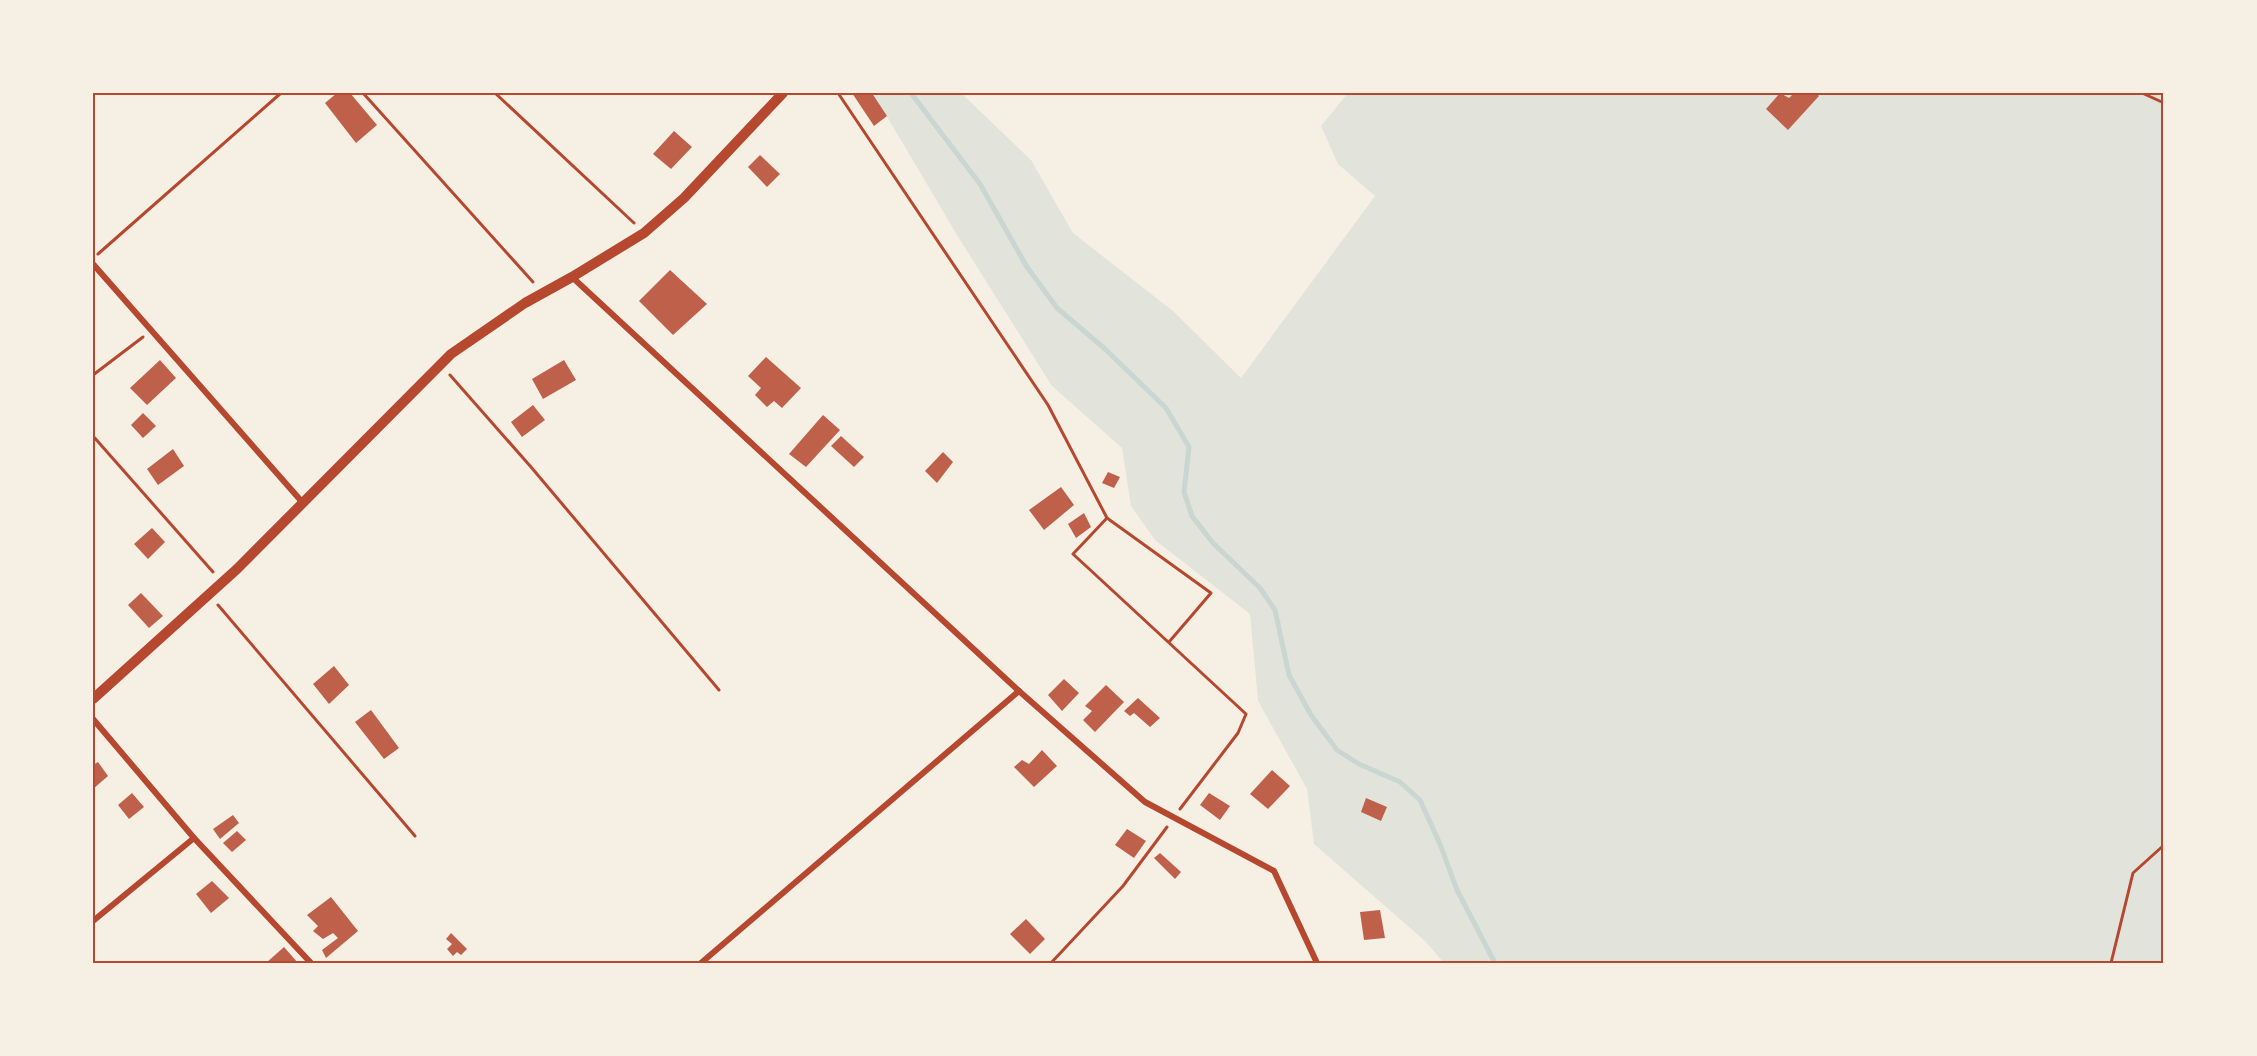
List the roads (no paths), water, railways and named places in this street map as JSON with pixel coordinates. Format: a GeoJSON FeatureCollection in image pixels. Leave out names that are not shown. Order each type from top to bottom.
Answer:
{"type":"FeatureCollection","features":[{"type":"Feature","properties":{"kind":"street"},"geometry":{"type":"LineString","coordinates":[[93,699],[222,582],[451,354],[543,293],[572,278],[644,233],[684,198],[783,93]]}},
{"type":"Feature","properties":{"kind":"street"},"geometry":{"type":"LineString","coordinates":[[93,261],[303,503]]}},
{"type":"Feature","properties":{"kind":"street"},"geometry":{"type":"LineString","coordinates":[[572,278],[1019,691],[1145,802],[1274,871],[1317,963]]}},
{"type":"Feature","properties":{"kind":"street"},"geometry":{"type":"LineString","coordinates":[[701,963],[1019,691]]}},
{"type":"Feature","properties":{"kind":"street"},"geometry":{"type":"LineString","coordinates":[[93,719],[194,838],[311,963]]}},
{"type":"Feature","properties":{"kind":"street"},"geometry":{"type":"LineString","coordinates":[[93,921],[194,838]]}},
{"type":"Feature","properties":{"kind":"waterway"},"geometry":{"type":"LineString","coordinates":[[911,93],[980,184],[1027,267],[1057,308],[1105,349],[1166,408],[1189,447],[1184,492],[1192,516],[1213,543],[1260,588],[1275,610],[1289,675],[1311,715],[1337,750],[1359,764],[1400,782],[1420,800],[1457,890],[1495,963]]}}]}
